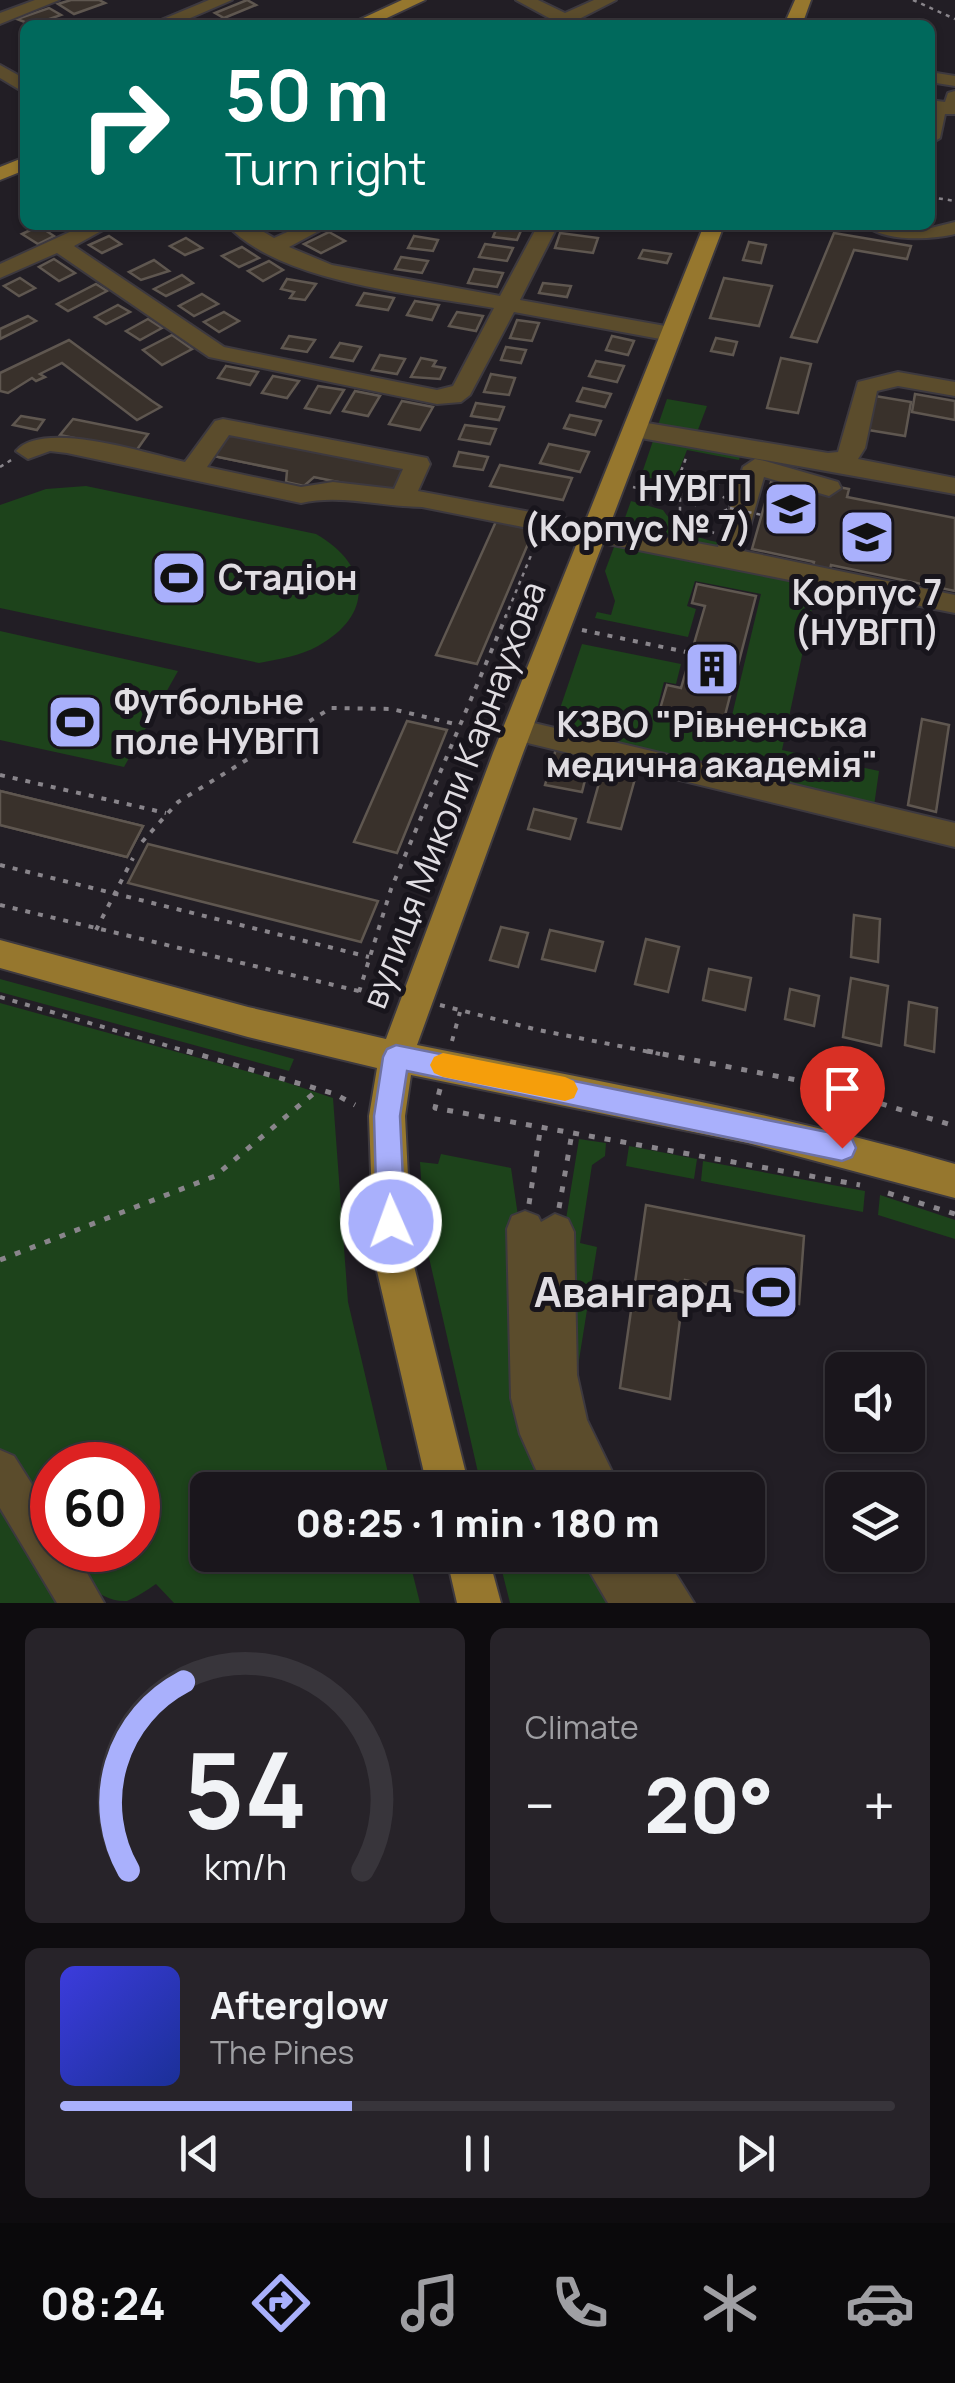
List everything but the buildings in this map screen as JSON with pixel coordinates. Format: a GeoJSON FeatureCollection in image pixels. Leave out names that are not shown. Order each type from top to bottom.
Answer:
{"type":"FeatureCollection","features":[{"type":"Feature","properties":{"kind":"main road"},"geometry":{"type":"LineString","coordinates":[[369,20],[417,0]]}},
{"type":"Feature","properties":{"kind":"main road","name":"вулиця Миколи Карнаухова"},"geometry":{"type":"LineString","coordinates":[[445,1472],[393,1258],[387,1116],[396,1057],[517,730],[712,230]]}},
{"type":"Feature","properties":{"kind":"main road"},"geometry":{"type":"LineString","coordinates":[[0,954],[396,1057],[774,1132],[877,1156],[955,1180]]}},
{"type":"Feature","properties":{"kind":"main road"},"geometry":{"type":"LineString","coordinates":[[471,1572],[480,1603]]}},
{"type":"Feature","properties":{"kind":"street"},"geometry":{"type":"LineString","coordinates":[[0,18],[51,0]]}},
{"type":"Feature","properties":{"kind":"street"},"geometry":{"type":"LineString","coordinates":[[171,20],[224,0]]}},
{"type":"Feature","properties":{"kind":"street"},"geometry":{"type":"LineString","coordinates":[[524,0],[560,20]]}},
{"type":"Feature","properties":{"kind":"street"},"geometry":{"type":"LineString","coordinates":[[571,20],[608,0]]}},
{"type":"Feature","properties":{"kind":"street"},"geometry":{"type":"LineString","coordinates":[[906,230],[931,234],[955,228]]}},
{"type":"Feature","properties":{"kind":"street"},"geometry":{"type":"LineString","coordinates":[[0,272],[91,230]]}},
{"type":"Feature","properties":{"kind":"street"},"geometry":{"type":"LineString","coordinates":[[246,230],[327,271],[671,334]]}},
{"type":"Feature","properties":{"kind":"street"},"geometry":{"type":"LineString","coordinates":[[274,247],[310,230]]}},
{"type":"Feature","properties":{"kind":"street"},"geometry":{"type":"LineString","coordinates":[[59,245],[218,352],[437,397],[453,397],[462,390],[545,230]]}},
{"type":"Feature","properties":{"kind":"street"},"geometry":{"type":"LineString","coordinates":[[828,460],[846,458],[853,448],[866,387],[875,380],[890,378],[955,389]]}},
{"type":"Feature","properties":{"kind":"street"},"geometry":{"type":"LineString","coordinates":[[192,471],[223,426],[418,464],[400,500]]}},
{"type":"Feature","properties":{"kind":"street"},"geometry":{"type":"LineString","coordinates":[[634,428],[828,460],[955,486]]}},
{"type":"Feature","properties":{"kind":"street"},"geometry":{"type":"LineString","coordinates":[[28,451],[48,443],[68,445],[301,494],[330,486],[595,531],[730,547],[955,604]]}},
{"type":"Feature","properties":{"kind":"street"},"geometry":{"type":"LineString","coordinates":[[730,547],[755,467],[792,474],[829,488]]}},
{"type":"Feature","properties":{"kind":"street"},"geometry":{"type":"LineString","coordinates":[[517,730],[955,834]]}},
{"type":"Feature","properties":{"kind":"street"},"geometry":{"type":"LineString","coordinates":[[540,1230],[531,1398],[540,1434],[558,1472]]}},
{"type":"Feature","properties":{"kind":"street"},"geometry":{"type":"LineString","coordinates":[[540,1230],[568,1424],[591,1472]]}},
{"type":"Feature","properties":{"kind":"street"},"geometry":{"type":"LineString","coordinates":[[0,1470],[82,1603]]}},
{"type":"Feature","properties":{"kind":"street"},"geometry":{"type":"LineString","coordinates":[[612,1572],[633,1603]]}},
{"type":"Feature","properties":{"kind":"street"},"geometry":{"type":"LineString","coordinates":[[651,1572],[672,1603]]}},
{"type":"Feature","properties":{"kind":"path"},"geometry":{"type":"LineString","coordinates":[[913,0],[955,19]]}},
{"type":"Feature","properties":{"kind":"path"},"geometry":{"type":"LineString","coordinates":[[689,452],[677,482],[680,518],[730,547]]}},
{"type":"Feature","properties":{"kind":"path"},"geometry":{"type":"LineString","coordinates":[[680,498],[686,488],[702,480],[748,487]]}},
{"type":"Feature","properties":{"kind":"path"},"geometry":{"type":"LineString","coordinates":[[628,486],[696,502]]}},
{"type":"Feature","properties":{"kind":"path"},"geometry":{"type":"LineString","coordinates":[[730,508],[728,499],[712,490],[700,491],[692,512],[708,518],[730,508],[762,514]]}},
{"type":"Feature","properties":{"kind":"path"},"geometry":{"type":"LineString","coordinates":[[358,992],[391,889],[545,521]]}},
{"type":"Feature","properties":{"kind":"path"},"geometry":{"type":"LineString","coordinates":[[558,625],[691,653]]}},
{"type":"Feature","properties":{"kind":"path"},"geometry":{"type":"LineString","coordinates":[[142,842],[178,802],[331,708],[392,709],[460,725]]}},
{"type":"Feature","properties":{"kind":"path"},"geometry":{"type":"LineString","coordinates":[[0,775],[168,814]]}},
{"type":"Feature","properties":{"kind":"path"},"geometry":{"type":"LineString","coordinates":[[96,930],[133,858]]}},
{"type":"Feature","properties":{"kind":"path"},"geometry":{"type":"LineString","coordinates":[[0,865],[369,957]]}},
{"type":"Feature","properties":{"kind":"path"},"geometry":{"type":"LineString","coordinates":[[0,905],[392,1000]]}},
{"type":"Feature","properties":{"kind":"path"},"geometry":{"type":"LineString","coordinates":[[0,997],[318,1090],[356,1105]]}},
{"type":"Feature","properties":{"kind":"path"},"geometry":{"type":"LineString","coordinates":[[440,1005],[812,1083],[955,1126]]}},
{"type":"Feature","properties":{"kind":"path"},"geometry":{"type":"LineString","coordinates":[[454,1036],[460,1012]]}},
{"type":"Feature","properties":{"kind":"path"},"geometry":{"type":"LineString","coordinates":[[0,1260],[215,1176],[318,1090]]}},
{"type":"Feature","properties":{"kind":"path"},"geometry":{"type":"LineString","coordinates":[[436,1108],[870,1187]]}},
{"type":"Feature","properties":{"kind":"path"},"geometry":{"type":"LineString","coordinates":[[540,1230],[542,1125]]}},
{"type":"Feature","properties":{"kind":"path"},"geometry":{"type":"LineString","coordinates":[[540,1230],[572,1131]]}},
{"type":"Feature","properties":{"kind":"path"},"geometry":{"type":"LineString","coordinates":[[887,1192],[955,1214]]}},
{"type":"Feature","properties":{"kind":"green space"},"geometry":{"type":"Polygon","coordinates":[[[667,399],[707,406],[696,435],[657,428],[667,399]]]}},
{"type":"Feature","properties":{"kind":"green space"},"geometry":{"type":"Polygon","coordinates":[[[655,435],[742,449],[739,460],[687,450],[674,483],[641,476],[655,435]]]}},
{"type":"Feature","properties":{"kind":"green space","name":"Стадіон"},"geometry":{"type":"Polygon","coordinates":[[[86,486],[316,534],[347,560],[359,590],[357,605],[336,633],[318,646],[259,663],[0,608],[0,505],[46,489],[86,486]]]}},
{"type":"Feature","properties":{"kind":"green space"},"geometry":{"type":"Polygon","coordinates":[[[631,501],[663,510],[690,534],[725,544],[717,548],[621,529],[631,501]]]}},
{"type":"Feature","properties":{"kind":"green space"},"geometry":{"type":"Polygon","coordinates":[[[617,539],[818,580],[782,750],[879,771],[874,806],[551,735],[582,644],[681,664],[676,684],[664,682],[656,713],[729,728],[761,594],[695,581],[687,606],[696,609],[688,637],[595,618],[597,612],[611,615],[615,601],[605,571],[617,539]]]}},
{"type":"Feature","properties":{"kind":"green space"},"geometry":{"type":"Polygon","coordinates":[[[0,631],[178,671],[124,767],[0,740],[0,631]]]}},
{"type":"Feature","properties":{"kind":"green space"},"geometry":{"type":"Polygon","coordinates":[[[0,979],[294,1059],[289,1071],[0,992],[0,979]]]}},
{"type":"Feature","properties":{"kind":"green space"},"geometry":{"type":"Polygon","coordinates":[[[0,1003],[333,1098],[348,1302],[388,1472],[190,1472],[190,1572],[412,1572],[420,1603],[174,1603],[156,1584],[127,1601],[105,1597],[75,1572],[160,1572],[160,1442],[30,1442],[30,1505],[0,1457],[0,1003]]]}},
{"type":"Feature","properties":{"kind":"green space"},"geometry":{"type":"Polygon","coordinates":[[[579,1139],[606,1143],[605,1156],[592,1165],[580,1243],[597,1247],[576,1379],[562,1244],[579,1139]]]}},
{"type":"Feature","properties":{"kind":"green space"},"geometry":{"type":"Polygon","coordinates":[[[629,1146],[697,1159],[694,1179],[626,1166],[629,1146]]]}},
{"type":"Feature","properties":{"kind":"green space"},"geometry":{"type":"Polygon","coordinates":[[[441,1154],[511,1168],[555,1472],[478,1472],[425,1240],[420,1162],[438,1164],[441,1154]]]}},
{"type":"Feature","properties":{"kind":"green space"},"geometry":{"type":"Polygon","coordinates":[[[703,1161],[865,1191],[863,1212],[701,1181],[703,1161]]]}},
{"type":"Feature","properties":{"kind":"green space"},"geometry":{"type":"Polygon","coordinates":[[[880,1195],[955,1220],[955,1239],[878,1215],[880,1195]]]}},
{"type":"Feature","properties":{"kind":"green space"},"geometry":{"type":"Polygon","coordinates":[[[0,1484],[30,1536],[30,1572],[51,1572],[69,1603],[0,1603],[0,1484]]]}},
{"type":"Feature","properties":{"kind":"green space"},"geometry":{"type":"Polygon","coordinates":[[[502,1572],[601,1572],[622,1603],[510,1603],[502,1572]]]}},
{"type":"Feature","properties":{"kind":"slow traffic"},"geometry":{"type":"LineString","coordinates":[[443,1065],[565,1089]]}},
{"type":"Feature","properties":{"kind":"place","name":"НУВГП (Корпус № 7)"},"geometry":{"type":"Point","coordinates":[791,509]}},
{"type":"Feature","properties":{"kind":"place","name":"Корпус 7 (НУВГП)"},"geometry":{"type":"Point","coordinates":[867,537]}},
{"type":"Feature","properties":{"kind":"place","name":"Стадіон"},"geometry":{"type":"Point","coordinates":[179,578]}},
{"type":"Feature","properties":{"kind":"place","name":"КЗВО \"Рівненська медична академія\""},"geometry":{"type":"Point","coordinates":[712,669]}},
{"type":"Feature","properties":{"kind":"place","name":"Футбольне поле НУВГП"},"geometry":{"type":"Point","coordinates":[75,722]}},
{"type":"Feature","properties":{"kind":"place","name":"Авангард"},"geometry":{"type":"Point","coordinates":[771,1292]}},
{"type":"Feature","properties":{"kind":"route"},"geometry":{"type":"LineString","coordinates":[[391,1222],[387,1116],[396,1057],[842,1148]]}}]}
